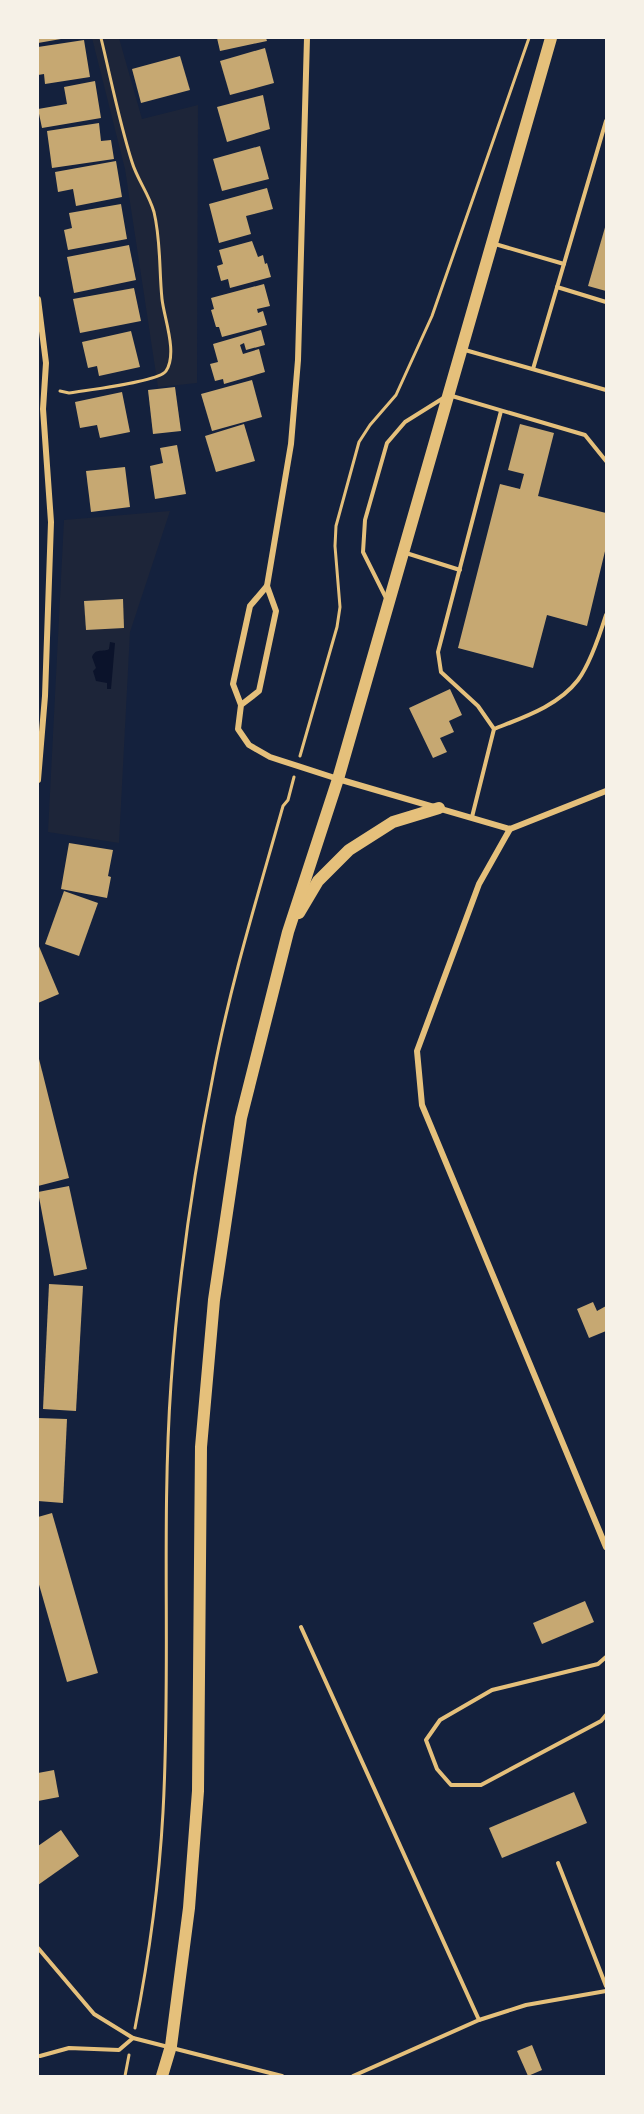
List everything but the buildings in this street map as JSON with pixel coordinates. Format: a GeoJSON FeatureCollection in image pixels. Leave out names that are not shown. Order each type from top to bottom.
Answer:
{"type":"FeatureCollection","features":[{"type":"Feature","properties":{"kind":"main road"},"geometry":{"type":"LineString","coordinates":[[162,2076],[171,2046],[189,1908],[198,1791],[201,1448],[214,1300],[241,1118],[288,932],[338,779],[551,38]]}},
{"type":"Feature","properties":{"kind":"main road"},"geometry":{"type":"LineString","coordinates":[[288,932],[318,881],[350,850],[393,822],[439,808]]}},
{"type":"Feature","properties":{"kind":"street"},"geometry":{"type":"LineString","coordinates":[[241,705],[259,691],[276,611],[267,586],[291,444],[298,360],[307,38]]}},
{"type":"Feature","properties":{"kind":"street"},"geometry":{"type":"LineString","coordinates":[[38,299],[46,363],[44,409],[51,522],[45,696],[38,780]]}},
{"type":"Feature","properties":{"kind":"street"},"geometry":{"type":"LineString","coordinates":[[267,586],[250,606],[233,684],[241,705],[238,729],[249,745],[270,758],[510,829],[606,791]]}},
{"type":"Feature","properties":{"kind":"street"},"geometry":{"type":"LineString","coordinates":[[510,829],[479,884],[417,1051],[422,1105],[606,1547]]}},
{"type":"Feature","properties":{"kind":"lane"},"geometry":{"type":"LineString","coordinates":[[532,369],[606,121]]}},
{"type":"Feature","properties":{"kind":"lane"},"geometry":{"type":"LineString","coordinates":[[492,243],[564,264]]}},
{"type":"Feature","properties":{"kind":"lane"},"geometry":{"type":"LineString","coordinates":[[557,287],[606,302]]}},
{"type":"Feature","properties":{"kind":"lane"},"geometry":{"type":"LineString","coordinates":[[461,349],[606,390]]}},
{"type":"Feature","properties":{"kind":"lane"},"geometry":{"type":"LineString","coordinates":[[388,603],[363,552],[365,520],[387,443],[405,422],[448,395],[585,435],[606,461]]}},
{"type":"Feature","properties":{"kind":"lane"},"geometry":{"type":"LineString","coordinates":[[472,818],[494,729],[478,706],[441,672],[438,652],[501,411]]}},
{"type":"Feature","properties":{"kind":"lane"},"geometry":{"type":"LineString","coordinates":[[403,552],[460,570]]}},
{"type":"Feature","properties":{"kind":"lane"},"geometry":{"type":"LineString","coordinates":[[494,729],[535,713],[555,701],[578,679],[597,642],[606,615]]}},
{"type":"Feature","properties":{"kind":"lane"},"geometry":{"type":"LineString","coordinates":[[301,1627],[479,2019]]}},
{"type":"Feature","properties":{"kind":"lane"},"geometry":{"type":"LineString","coordinates":[[606,1657],[598,1664],[492,1690],[440,1720],[426,1740],[436,1769],[451,1785],[481,1785],[601,1721],[606,1715]]}},
{"type":"Feature","properties":{"kind":"lane"},"geometry":{"type":"LineString","coordinates":[[558,1863],[606,1986]]}},
{"type":"Feature","properties":{"kind":"lane"},"geometry":{"type":"LineString","coordinates":[[38,1948],[94,2014],[133,2038],[282,2076]]}},
{"type":"Feature","properties":{"kind":"lane"},"geometry":{"type":"LineString","coordinates":[[353,2076],[479,2019],[526,2005],[606,1991]]}},
{"type":"Feature","properties":{"kind":"lane"},"geometry":{"type":"LineString","coordinates":[[40,2056],[69,2048],[119,2050],[133,2038]]}},
{"type":"Feature","properties":{"kind":"path"},"geometry":{"type":"LineString","coordinates":[[60,391],[69,393],[154,379],[166,371],[169,363],[169,336],[162,302],[159,243],[154,213],[149,197],[133,166],[100,38]]}},
{"type":"Feature","properties":{"kind":"path"},"geometry":{"type":"LineString","coordinates":[[306,738],[337,627],[340,607],[335,546],[336,526],[359,442],[396,394],[432,316],[530,38]]}},
{"type":"Feature","properties":{"kind":"shaded area"},"geometry":{"type":"Polygon","coordinates":[[[92,38],[119,38],[142,119],[198,105],[197,383],[158,387],[125,169],[92,38]]]}},
{"type":"Feature","properties":{"kind":"shaded area"},"geometry":{"type":"Polygon","coordinates":[[[170,511],[130,632],[119,843],[48,832],[64,520],[170,511]]]}},
{"type":"Feature","properties":{"kind":"shaded area"},"geometry":{"type":"Polygon","coordinates":[[[110,642],[115,643],[111,689],[107,689],[107,683],[96,681],[93,671],[96,668],[92,657],[98,651],[109,649],[110,642]]]}}]}
